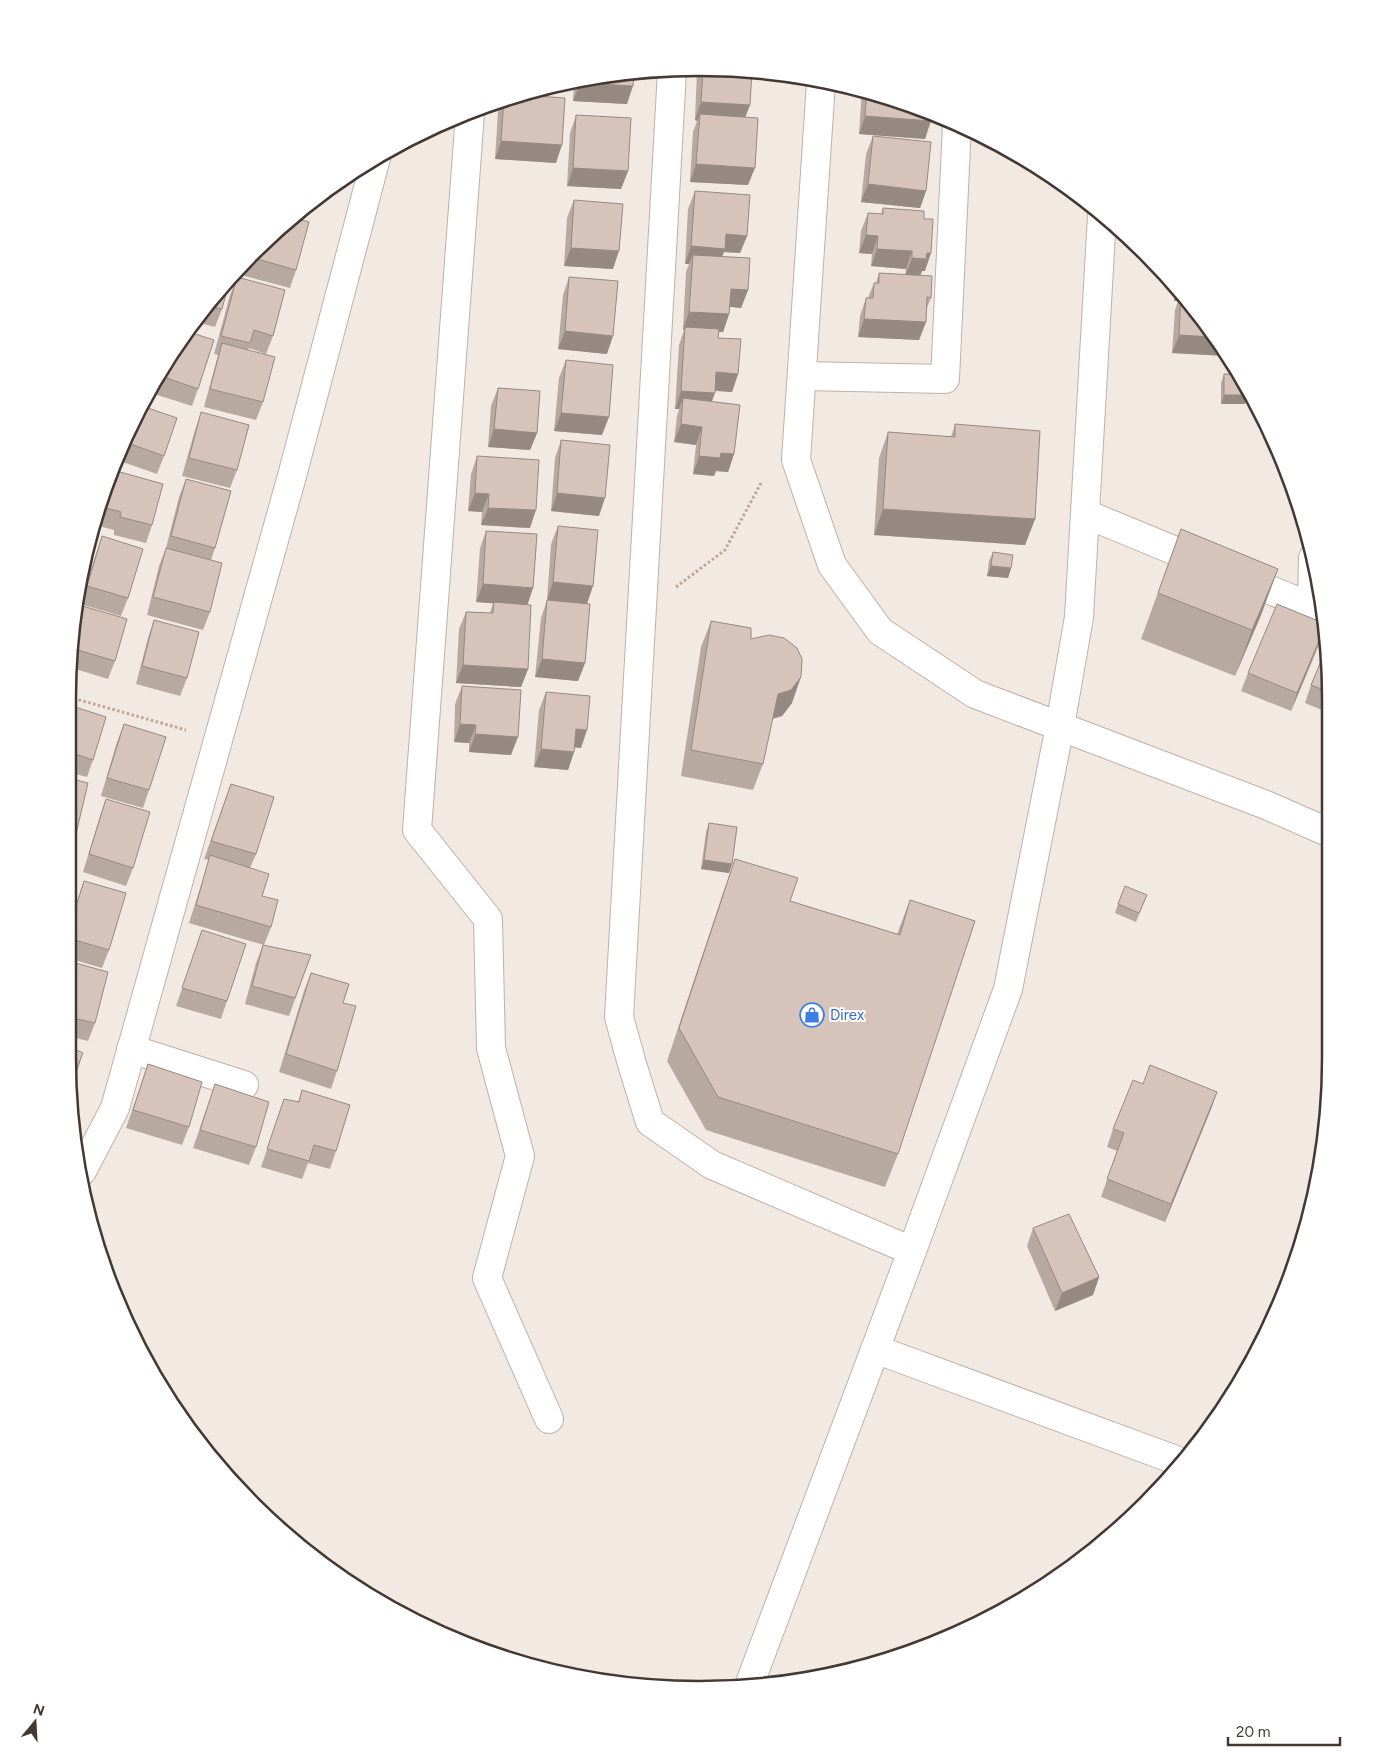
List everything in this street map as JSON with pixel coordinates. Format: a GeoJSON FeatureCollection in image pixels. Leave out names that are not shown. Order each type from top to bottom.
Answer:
{"type":"FeatureCollection","features":[{"type":"Feature","properties":{"kind":"street"},"geometry":{"type":"LineString","coordinates":[[672,77],[619,1017],[650,1122],[712,1165],[912,1251]]}},
{"type":"Feature","properties":{"kind":"street"},"geometry":{"type":"LineString","coordinates":[[821,88],[796,460],[832,565],[880,631],[976,694],[1266,804],[1322,829]]}},
{"type":"Feature","properties":{"kind":"street"},"geometry":{"type":"LineString","coordinates":[[469,121],[417,830],[488,919],[491,1048],[520,1156],[487,1278],[549,1418]]}},
{"type":"Feature","properties":{"kind":"street"},"geometry":{"type":"LineString","coordinates":[[802,376],[945,379],[957,132]]}},
{"type":"Feature","properties":{"kind":"street"},"geometry":{"type":"LineString","coordinates":[[86,1164],[115,1108],[292,476],[373,169]]}},
{"type":"Feature","properties":{"kind":"street"},"geometry":{"type":"LineString","coordinates":[[752,1678],[1008,989],[1060,726],[1079,617],[1102,224]]}},
{"type":"Feature","properties":{"kind":"street"},"geometry":{"type":"LineString","coordinates":[[1086,514],[1314,608]]}},
{"type":"Feature","properties":{"kind":"street"},"geometry":{"type":"LineString","coordinates":[[131,1049],[244,1085]]}},
{"type":"Feature","properties":{"kind":"street"},"geometry":{"type":"LineString","coordinates":[[875,1349],[1175,1460]]}},
{"type":"Feature","properties":{"kind":"path"},"geometry":{"type":"LineString","coordinates":[[675,588],[725,550],[761,483]]}},
{"type":"Feature","properties":{"kind":"path"},"geometry":{"type":"LineString","coordinates":[[76,699],[218,738]]}},
{"type":"Feature","properties":{"kind":"building"},"geometry":{"type":"Polygon","coordinates":[[[703,76],[752,79],[750,105],[701,102],[703,76]]]}},
{"type":"Feature","properties":{"kind":"building"},"geometry":{"type":"Polygon","coordinates":[[[633,80],[633,86],[603,84],[633,80]]]}},
{"type":"Feature","properties":{"kind":"building"},"geometry":{"type":"Polygon","coordinates":[[[541,96],[565,98],[562,145],[501,141],[503,108],[541,96]]]}},
{"type":"Feature","properties":{"kind":"building"},"geometry":{"type":"Polygon","coordinates":[[[866,99],[929,121],[865,116],[866,99]]]}},
{"type":"Feature","properties":{"kind":"building"},"geometry":{"type":"Polygon","coordinates":[[[700,114],[758,118],[755,168],[696,164],[700,114]]]}},
{"type":"Feature","properties":{"kind":"building"},"geometry":{"type":"Polygon","coordinates":[[[576,115],[631,118],[628,171],[573,168],[576,115]]]}},
{"type":"Feature","properties":{"kind":"building"},"geometry":{"type":"Polygon","coordinates":[[[873,136],[931,142],[926,191],[868,184],[873,136]]]}},
{"type":"Feature","properties":{"kind":"building"},"geometry":{"type":"Polygon","coordinates":[[[695,191],[750,195],[747,236],[726,234],[725,249],[691,246],[695,191]]]}},
{"type":"Feature","properties":{"kind":"building"},"geometry":{"type":"Polygon","coordinates":[[[574,200],[623,204],[619,251],[571,248],[574,200]]]}},
{"type":"Feature","properties":{"kind":"building"},"geometry":{"type":"Polygon","coordinates":[[[883,208],[924,211],[924,219],[933,219],[931,253],[927,253],[926,259],[912,258],[912,251],[877,249],[878,236],[866,235],[868,213],[883,214],[883,208]]]}},
{"type":"Feature","properties":{"kind":"building"},"geometry":{"type":"Polygon","coordinates":[[[302,220],[309,222],[296,270],[259,259],[302,220]]]}},
{"type":"Feature","properties":{"kind":"building"},"geometry":{"type":"Polygon","coordinates":[[[693,255],[750,258],[748,290],[731,289],[729,314],[689,312],[693,255]]]}},
{"type":"Feature","properties":{"kind":"building"},"geometry":{"type":"Polygon","coordinates":[[[879,273],[932,276],[931,298],[927,297],[926,322],[864,319],[866,298],[873,298],[874,283],[879,283],[879,273]]]}},
{"type":"Feature","properties":{"kind":"building"},"geometry":{"type":"Polygon","coordinates":[[[569,277],[618,281],[613,336],[565,331],[569,277]]]}},
{"type":"Feature","properties":{"kind":"building"},"geometry":{"type":"Polygon","coordinates":[[[241,278],[285,290],[273,336],[254,330],[250,343],[221,336],[235,284],[241,278]]]}},
{"type":"Feature","properties":{"kind":"building"},"geometry":{"type":"Polygon","coordinates":[[[226,294],[222,309],[215,308],[226,294]]]}},
{"type":"Feature","properties":{"kind":"building"},"geometry":{"type":"Polygon","coordinates":[[[1180,305],[1205,337],[1179,335],[1180,305]]]}},
{"type":"Feature","properties":{"kind":"building"},"geometry":{"type":"Polygon","coordinates":[[[685,327],[719,329],[718,338],[741,339],[738,374],[716,372],[715,393],[681,391],[685,327]]]}},
{"type":"Feature","properties":{"kind":"building"},"geometry":{"type":"Polygon","coordinates":[[[195,334],[214,340],[198,389],[166,378],[195,334]]]}},
{"type":"Feature","properties":{"kind":"building"},"geometry":{"type":"Polygon","coordinates":[[[222,343],[275,357],[263,402],[210,389],[222,343]]]}},
{"type":"Feature","properties":{"kind":"building"},"geometry":{"type":"Polygon","coordinates":[[[566,360],[613,365],[609,417],[561,413],[566,360]]]}},
{"type":"Feature","properties":{"kind":"building"},"geometry":{"type":"Polygon","coordinates":[[[1224,374],[1230,374],[1242,395],[1224,395],[1224,374]]]}},
{"type":"Feature","properties":{"kind":"building"},"geometry":{"type":"Polygon","coordinates":[[[498,388],[540,391],[537,433],[494,429],[498,388]]]}},
{"type":"Feature","properties":{"kind":"building"},"geometry":{"type":"Polygon","coordinates":[[[683,398],[740,405],[734,454],[721,453],[720,458],[699,456],[702,427],[681,424],[683,398]]]}},
{"type":"Feature","properties":{"kind":"building"},"geometry":{"type":"Polygon","coordinates":[[[149,408],[177,418],[164,456],[131,444],[149,408]]]}},
{"type":"Feature","properties":{"kind":"building"},"geometry":{"type":"Polygon","coordinates":[[[201,412],[249,425],[237,470],[189,458],[201,412]]]}},
{"type":"Feature","properties":{"kind":"building"},"geometry":{"type":"Polygon","coordinates":[[[955,424],[1040,431],[1035,519],[883,509],[888,432],[955,437],[955,424]]]}},
{"type":"Feature","properties":{"kind":"building"},"geometry":{"type":"Polygon","coordinates":[[[561,440],[610,445],[605,498],[557,493],[561,440]]]}},
{"type":"Feature","properties":{"kind":"building"},"geometry":{"type":"Polygon","coordinates":[[[477,456],[539,460],[536,510],[488,508],[489,494],[475,493],[477,456]]]}},
{"type":"Feature","properties":{"kind":"building"},"geometry":{"type":"Polygon","coordinates":[[[120,472],[163,484],[152,525],[120,517],[121,512],[106,508],[120,472]]]}},
{"type":"Feature","properties":{"kind":"building"},"geometry":{"type":"Polygon","coordinates":[[[186,479],[231,491],[215,548],[171,536],[186,479]]]}},
{"type":"Feature","properties":{"kind":"building"},"geometry":{"type":"Polygon","coordinates":[[[558,526],[598,530],[593,586],[553,582],[558,526]]]}},
{"type":"Feature","properties":{"kind":"building"},"geometry":{"type":"Polygon","coordinates":[[[1181,529],[1278,569],[1252,630],[1158,593],[1181,529]]]}},
{"type":"Feature","properties":{"kind":"building"},"geometry":{"type":"Polygon","coordinates":[[[486,531],[537,534],[533,588],[483,584],[486,531]]]}},
{"type":"Feature","properties":{"kind":"building"},"geometry":{"type":"Polygon","coordinates":[[[102,536],[143,549],[128,598],[87,586],[102,536]]]}},
{"type":"Feature","properties":{"kind":"building"},"geometry":{"type":"Polygon","coordinates":[[[166,548],[222,563],[210,612],[153,597],[166,548]]]}},
{"type":"Feature","properties":{"kind":"building"},"geometry":{"type":"Polygon","coordinates":[[[993,552],[1013,555],[1011,568],[991,566],[993,552]]]}},
{"type":"Feature","properties":{"kind":"building"},"geometry":{"type":"Polygon","coordinates":[[[547,600],[590,604],[585,663],[542,659],[547,600]]]}},
{"type":"Feature","properties":{"kind":"building"},"geometry":{"type":"Polygon","coordinates":[[[494,602],[531,605],[528,669],[463,665],[466,612],[493,613],[494,602]]]}},
{"type":"Feature","properties":{"kind":"building"},"geometry":{"type":"Polygon","coordinates":[[[1277,604],[1316,620],[1318,642],[1297,693],[1248,673],[1277,604]]]}},
{"type":"Feature","properties":{"kind":"building"},"geometry":{"type":"Polygon","coordinates":[[[84,606],[127,619],[115,661],[79,650],[84,606]]]}},
{"type":"Feature","properties":{"kind":"building"},"geometry":{"type":"Polygon","coordinates":[[[154,620],[199,632],[187,678],[142,666],[154,620]]]}},
{"type":"Feature","properties":{"kind":"building"},"geometry":{"type":"Polygon","coordinates":[[[711,621],[751,628],[751,639],[769,635],[784,638],[797,648],[802,659],[801,677],[791,690],[778,694],[763,764],[691,750],[711,621]]]}},
{"type":"Feature","properties":{"kind":"building"},"geometry":{"type":"Polygon","coordinates":[[[1320,663],[1322,689],[1311,685],[1320,663]]]}},
{"type":"Feature","properties":{"kind":"building"},"geometry":{"type":"Polygon","coordinates":[[[462,686],[521,690],[518,737],[475,734],[476,725],[460,724],[462,686]]]}},
{"type":"Feature","properties":{"kind":"building"},"geometry":{"type":"Polygon","coordinates":[[[546,692],[590,696],[587,730],[576,729],[574,752],[541,749],[546,692]]]}},
{"type":"Feature","properties":{"kind":"building"},"geometry":{"type":"Polygon","coordinates":[[[76,707],[106,717],[93,760],[76,754],[76,707]]]}},
{"type":"Feature","properties":{"kind":"building"},"geometry":{"type":"Polygon","coordinates":[[[124,724],[166,737],[149,790],[107,778],[124,724]]]}},
{"type":"Feature","properties":{"kind":"building"},"geometry":{"type":"Polygon","coordinates":[[[76,780],[88,783],[76,834],[76,780]]]}},
{"type":"Feature","properties":{"kind":"building"},"geometry":{"type":"Polygon","coordinates":[[[231,784],[274,797],[256,854],[211,841],[231,784]]]}},
{"type":"Feature","properties":{"kind":"building"},"geometry":{"type":"Polygon","coordinates":[[[106,799],[150,812],[133,868],[89,854],[106,799]]]}},
{"type":"Feature","properties":{"kind":"building"},"geometry":{"type":"Polygon","coordinates":[[[709,823],[737,827],[732,864],[704,860],[709,823]]]}},
{"type":"Feature","properties":{"kind":"building"},"geometry":{"type":"Polygon","coordinates":[[[210,855],[269,874],[262,896],[278,900],[271,927],[196,905],[210,855]]]}},
{"type":"Feature","properties":{"kind":"building","name":"Direx"},"geometry":{"type":"Polygon","coordinates":[[[735,859],[798,878],[790,901],[900,935],[910,900],[975,921],[898,1154],[718,1097],[679,1028],[735,859]]]}},
{"type":"Feature","properties":{"kind":"building"},"geometry":{"type":"Polygon","coordinates":[[[84,881],[126,893],[109,950],[76,940],[76,906],[84,881]]]}},
{"type":"Feature","properties":{"kind":"building"},"geometry":{"type":"Polygon","coordinates":[[[1125,886],[1147,895],[1139,913],[1118,904],[1125,886]]]}},
{"type":"Feature","properties":{"kind":"building"},"geometry":{"type":"Polygon","coordinates":[[[202,930],[246,944],[227,1001],[182,988],[202,930]]]}},
{"type":"Feature","properties":{"kind":"building"},"geometry":{"type":"Polygon","coordinates":[[[263,945],[311,955],[295,998],[252,986],[263,945]]]}},
{"type":"Feature","properties":{"kind":"building"},"geometry":{"type":"Polygon","coordinates":[[[76,963],[108,972],[95,1023],[76,1019],[76,963]]]}},
{"type":"Feature","properties":{"kind":"building"},"geometry":{"type":"Polygon","coordinates":[[[311,973],[349,984],[343,1003],[356,1006],[337,1071],[286,1054],[311,973]]]}},
{"type":"Feature","properties":{"kind":"building"},"geometry":{"type":"Polygon","coordinates":[[[76,1050],[83,1053],[77,1069],[76,1050]]]}},
{"type":"Feature","properties":{"kind":"building"},"geometry":{"type":"Polygon","coordinates":[[[148,1064],[202,1082],[189,1127],[133,1110],[148,1064]]]}},
{"type":"Feature","properties":{"kind":"building"},"geometry":{"type":"Polygon","coordinates":[[[1150,1065],[1217,1092],[1171,1204],[1107,1179],[1124,1133],[1113,1129],[1133,1080],[1143,1084],[1150,1065]]]}},
{"type":"Feature","properties":{"kind":"building"},"geometry":{"type":"Polygon","coordinates":[[[215,1084],[269,1102],[256,1147],[200,1130],[215,1084]]]}},
{"type":"Feature","properties":{"kind":"building"},"geometry":{"type":"Polygon","coordinates":[[[302,1090],[350,1105],[336,1151],[314,1145],[309,1161],[267,1149],[284,1099],[299,1102],[302,1090]]]}},
{"type":"Feature","properties":{"kind":"building"},"geometry":{"type":"Polygon","coordinates":[[[1069,1214],[1099,1277],[1062,1293],[1033,1228],[1069,1214]]]}},
{"type":"Feature","properties":{"kind":"place","name":"Direx"},"geometry":{"type":"Point","coordinates":[812,1015]}}]}
